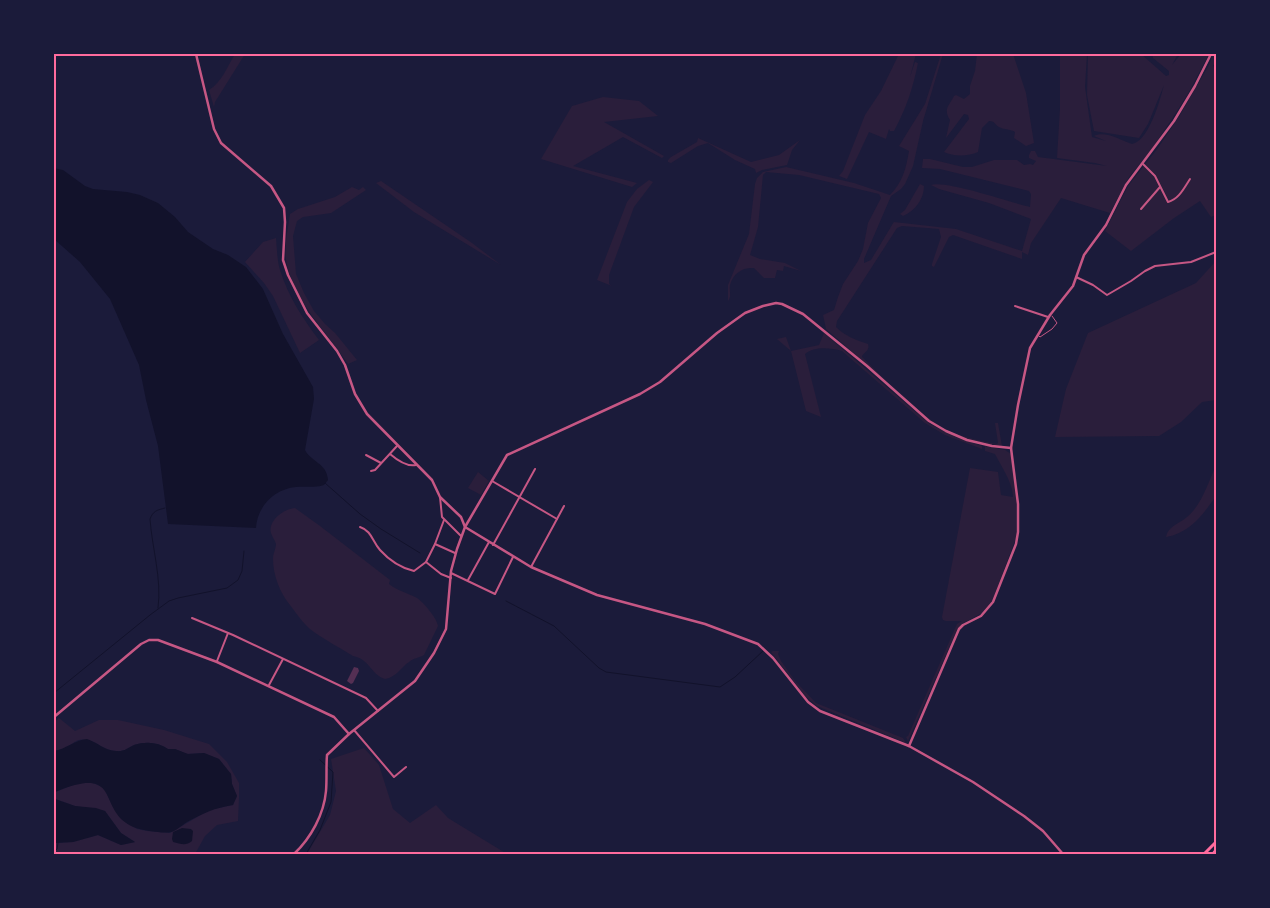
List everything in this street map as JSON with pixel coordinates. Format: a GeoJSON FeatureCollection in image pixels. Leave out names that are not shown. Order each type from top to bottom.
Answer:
{"type":"FeatureCollection","features":[{"type":"Feature","properties":{"kind":"highway"},"geometry":{"type":"LineString","coordinates":[[1204,854],[1216,842]]}},
{"type":"Feature","properties":{"kind":"highway"},"geometry":{"type":"LineString","coordinates":[[1212,854],[1216,850]]}},
{"type":"Feature","properties":{"kind":"street"},"geometry":{"type":"LineString","coordinates":[[196,54],[214,129],[221,142],[271,186],[284,208],[283,260],[288,275],[307,313],[341,358],[366,414],[432,480],[440,498],[460,517],[466,528],[531,566],[597,595],[705,624],[758,644],[773,658],[808,702],[820,711],[909,746],[973,782],[1043,831],[1063,854]]}},
{"type":"Feature","properties":{"kind":"street"},"geometry":{"type":"LineString","coordinates":[[909,746],[959,630],[963,624],[981,616],[994,602],[1016,544],[1018,504],[1011,448],[1030,348],[1049,316],[1073,286],[1084,255],[1106,225],[1126,185],[1179,112],[1211,54]]}},
{"type":"Feature","properties":{"kind":"street"},"geometry":{"type":"LineString","coordinates":[[1143,164],[1154,176],[1166,200],[1170,202],[1181,192],[1190,179]]}},
{"type":"Feature","properties":{"kind":"street"},"geometry":{"type":"LineString","coordinates":[[1141,209],[1160,187]]}},
{"type":"Feature","properties":{"kind":"street"},"geometry":{"type":"LineString","coordinates":[[1076,277],[1093,284],[1108,295],[1155,266],[1191,262],[1216,252]]}},
{"type":"Feature","properties":{"kind":"street"},"geometry":{"type":"LineString","coordinates":[[294,854],[305,842],[319,818],[326,792],[327,755],[349,734],[415,681],[442,640],[447,620],[451,573],[456,553],[466,528],[507,455],[640,394],[660,382],[744,314],[776,303],[789,306],[803,314],[867,366],[929,421],[967,440],[1011,448]]}},
{"type":"Feature","properties":{"kind":"street"},"geometry":{"type":"LineString","coordinates":[[1015,306],[1049,316]]}},
{"type":"Feature","properties":{"kind":"street"},"geometry":{"type":"LineString","coordinates":[[371,471],[375,470],[398,446]]}},
{"type":"Feature","properties":{"kind":"street"},"geometry":{"type":"LineString","coordinates":[[390,454],[405,463],[413,466],[416,464]]}},
{"type":"Feature","properties":{"kind":"street"},"geometry":{"type":"LineString","coordinates":[[366,455],[381,463]]}},
{"type":"Feature","properties":{"kind":"street"},"geometry":{"type":"LineString","coordinates":[[493,545],[535,469]]}},
{"type":"Feature","properties":{"kind":"street"},"geometry":{"type":"LineString","coordinates":[[492,481],[557,519]]}},
{"type":"Feature","properties":{"kind":"street"},"geometry":{"type":"LineString","coordinates":[[440,498],[440,510],[444,520],[462,536]]}},
{"type":"Feature","properties":{"kind":"street"},"geometry":{"type":"LineString","coordinates":[[531,566],[564,506]]}},
{"type":"Feature","properties":{"kind":"street"},"geometry":{"type":"LineString","coordinates":[[360,527],[368,530],[380,550],[394,562],[414,571],[426,562],[444,520]]}},
{"type":"Feature","properties":{"kind":"street"},"geometry":{"type":"LineString","coordinates":[[468,580],[489,542]]}},
{"type":"Feature","properties":{"kind":"street"},"geometry":{"type":"LineString","coordinates":[[435,544],[456,553]]}},
{"type":"Feature","properties":{"kind":"street"},"geometry":{"type":"LineString","coordinates":[[451,573],[495,594],[513,556]]}},
{"type":"Feature","properties":{"kind":"street"},"geometry":{"type":"LineString","coordinates":[[426,562],[440,574],[451,578]]}},
{"type":"Feature","properties":{"kind":"street"},"geometry":{"type":"LineString","coordinates":[[192,618],[366,698],[378,711]]}},
{"type":"Feature","properties":{"kind":"street"},"geometry":{"type":"LineString","coordinates":[[217,662],[228,634]]}},
{"type":"Feature","properties":{"kind":"street"},"geometry":{"type":"LineString","coordinates":[[54,717],[141,644],[149,640],[165,642],[217,662],[334,717],[349,734]]}},
{"type":"Feature","properties":{"kind":"street"},"geometry":{"type":"LineString","coordinates":[[268,686],[282,658]]}},
{"type":"Feature","properties":{"kind":"street"},"geometry":{"type":"LineString","coordinates":[[354,730],[394,777],[406,767]]}},
{"type":"Feature","properties":{"kind":"lane"},"geometry":{"type":"LineString","coordinates":[[1037,335],[1040,336],[1052,329],[1057,323],[1049,316]]}},
{"type":"Feature","properties":{"kind":"shaded area"},"geometry":{"type":"Polygon","coordinates":[[[235,54],[245,54],[215,102],[214,107],[209,90],[221,79],[235,54]]]}},
{"type":"Feature","properties":{"kind":"shaded area"},"geometry":{"type":"Polygon","coordinates":[[[899,54],[916,54],[910,77],[915,62],[918,63],[909,98],[898,123],[894,131],[889,129],[886,139],[869,132],[847,179],[839,176],[843,171],[865,115],[881,91],[899,54]]]}},
{"type":"Feature","properties":{"kind":"shaded area"},"geometry":{"type":"Polygon","coordinates":[[[941,54],[943,54],[923,121],[913,166],[905,184],[891,196],[864,263],[871,260],[894,222],[956,229],[1022,251],[1031,219],[989,203],[931,185],[951,186],[1030,207],[1031,194],[1029,191],[940,169],[922,168],[923,159],[963,167],[972,167],[994,160],[1017,160],[1024,165],[1033,165],[1036,161],[1029,158],[1029,155],[1031,151],[1035,151],[1038,157],[1107,166],[1057,158],[1060,108],[1060,54],[1087,54],[1085,87],[1092,137],[1106,141],[1094,136],[1103,134],[1132,144],[1144,136],[1149,128],[1164,85],[1148,124],[1139,138],[1094,131],[1087,95],[1088,54],[1141,54],[1166,76],[1169,75],[1169,71],[1153,58],[1152,54],[1178,54],[1172,65],[1181,54],[1209,54],[1189,92],[1151,150],[1129,177],[1110,213],[1061,198],[1031,243],[1028,255],[1022,252],[1022,259],[953,235],[949,237],[934,267],[932,264],[941,237],[939,229],[902,226],[897,228],[837,321],[836,327],[847,335],[868,344],[868,349],[862,357],[894,389],[826,329],[823,315],[834,310],[843,284],[858,261],[863,249],[868,223],[881,198],[879,194],[799,175],[766,172],[763,175],[758,227],[750,255],[760,259],[785,263],[801,271],[784,266],[783,271],[777,270],[775,278],[764,278],[754,268],[742,270],[731,281],[728,301],[728,285],[749,234],[757,178],[763,172],[786,167],[854,183],[890,195],[901,180],[908,157],[909,151],[899,146],[925,104],[941,54]]]}},
{"type":"Feature","properties":{"kind":"shaded area"},"geometry":{"type":"Polygon","coordinates":[[[977,54],[1013,54],[1026,93],[1034,143],[1026,146],[1014,138],[1015,132],[1001,128],[989,121],[982,128],[978,152],[952,155],[944,152],[969,119],[968,115],[964,114],[946,138],[950,120],[947,113],[948,108],[954,96],[956,95],[964,99],[970,94],[977,54]]]}},
{"type":"Feature","properties":{"kind":"shaded area"},"geometry":{"type":"Polygon","coordinates":[[[1213,54],[1216,54],[1216,64],[1213,65],[1216,74],[1216,215],[1211,217],[1200,201],[1131,251],[1105,231],[1128,186],[1158,148],[1180,115],[1209,65],[1213,54]]]}},
{"type":"Feature","properties":{"kind":"shaded area"},"geometry":{"type":"Polygon","coordinates":[[[603,97],[639,101],[658,116],[604,122],[664,156],[662,158],[623,137],[573,166],[637,183],[632,187],[541,159],[572,106],[603,97]]]}},
{"type":"Feature","properties":{"kind":"shaded area"},"geometry":{"type":"Polygon","coordinates":[[[698,138],[751,162],[779,155],[800,140],[792,150],[787,165],[756,173],[755,169],[735,160],[708,143],[698,146],[671,163],[668,162],[671,157],[697,142],[698,138]]]}},
{"type":"Feature","properties":{"kind":"shaded area"},"geometry":{"type":"Polygon","coordinates":[[[54,168],[63,170],[85,186],[93,189],[127,192],[140,195],[158,203],[175,217],[188,232],[213,249],[228,255],[246,267],[263,289],[283,334],[313,387],[314,399],[305,450],[325,470],[328,480],[324,485],[288,488],[274,495],[263,506],[256,528],[168,524],[158,446],[139,365],[110,299],[80,262],[54,239],[54,168]]]}},
{"type":"Feature","properties":{"kind":"shaded area"},"geometry":{"type":"Polygon","coordinates":[[[649,180],[653,182],[634,207],[609,275],[609,284],[612,286],[597,280],[627,202],[637,189],[649,180]]]}},
{"type":"Feature","properties":{"kind":"shaded area"},"geometry":{"type":"Polygon","coordinates":[[[381,181],[501,265],[414,212],[376,183],[381,181]]]}},
{"type":"Feature","properties":{"kind":"shaded area"},"geometry":{"type":"Polygon","coordinates":[[[920,184],[924,186],[921,200],[911,211],[903,216],[900,214],[905,210],[920,184]]]}},
{"type":"Feature","properties":{"kind":"shaded area"},"geometry":{"type":"Polygon","coordinates":[[[352,187],[359,190],[363,187],[366,190],[331,213],[303,217],[297,221],[293,236],[296,274],[304,293],[314,311],[357,360],[348,364],[311,315],[296,288],[286,260],[286,237],[290,214],[298,209],[335,197],[352,187]]]}},
{"type":"Feature","properties":{"kind":"shaded area"},"geometry":{"type":"Polygon","coordinates":[[[276,238],[279,266],[283,280],[302,315],[319,340],[300,353],[273,296],[245,262],[263,242],[276,238]]]}},
{"type":"Feature","properties":{"kind":"shaded area"},"geometry":{"type":"Polygon","coordinates":[[[1216,261],[1216,400],[1202,402],[1181,422],[1159,436],[1055,437],[1066,389],[1088,333],[1196,283],[1216,261]]]}},
{"type":"Feature","properties":{"kind":"shaded area"},"geometry":{"type":"Polygon","coordinates":[[[824,333],[930,424],[956,437],[982,446],[982,449],[945,435],[925,423],[842,351],[818,349],[805,354],[821,417],[806,411],[791,351],[819,345],[824,333]]]}},
{"type":"Feature","properties":{"kind":"shaded area"},"geometry":{"type":"Polygon","coordinates":[[[786,337],[791,351],[777,339],[786,337]]]}},
{"type":"Feature","properties":{"kind":"shaded area"},"geometry":{"type":"Polygon","coordinates":[[[921,413],[959,435],[997,444],[995,423],[998,423],[1002,446],[962,437],[932,422],[921,413]]]}},
{"type":"Feature","properties":{"kind":"shaded area"},"geometry":{"type":"Polygon","coordinates":[[[985,446],[1005,450],[1011,454],[1016,492],[1016,538],[991,604],[982,613],[962,624],[957,630],[908,741],[906,737],[957,624],[962,621],[946,621],[942,617],[970,468],[998,472],[1001,495],[1013,497],[1009,480],[995,454],[985,451],[985,446]]]}},
{"type":"Feature","properties":{"kind":"shaded area"},"geometry":{"type":"Polygon","coordinates":[[[1216,466],[1216,495],[1214,499],[1199,518],[1188,528],[1166,537],[1171,528],[1187,517],[1197,506],[1216,466]]]}},
{"type":"Feature","properties":{"kind":"shaded area"},"geometry":{"type":"Polygon","coordinates":[[[478,472],[489,481],[481,495],[468,488],[478,472]]]}},
{"type":"Feature","properties":{"kind":"shaded area"},"geometry":{"type":"Polygon","coordinates":[[[295,508],[390,580],[389,584],[417,598],[426,607],[438,626],[424,655],[406,664],[395,674],[385,679],[376,674],[363,660],[326,640],[305,624],[283,595],[273,565],[276,544],[271,533],[272,524],[286,510],[295,508]]]}},
{"type":"Feature","properties":{"kind":"shaded area"},"geometry":{"type":"Polygon","coordinates":[[[779,651],[778,654],[781,661],[795,681],[816,703],[903,738],[906,743],[817,706],[806,697],[771,652],[779,651]]]}},
{"type":"Feature","properties":{"kind":"shaded area"},"geometry":{"type":"Polygon","coordinates":[[[59,718],[75,731],[99,720],[118,720],[164,730],[209,744],[227,762],[239,783],[238,821],[217,825],[205,836],[195,854],[54,854],[54,843],[73,842],[98,835],[121,845],[135,842],[121,833],[105,811],[75,806],[55,799],[55,792],[81,782],[93,783],[104,788],[112,805],[127,823],[137,829],[147,831],[170,833],[209,810],[233,805],[237,796],[232,784],[231,774],[219,759],[204,753],[187,754],[175,749],[147,743],[116,751],[106,749],[89,740],[77,741],[64,749],[54,751],[54,722],[59,718]]]}},
{"type":"Feature","properties":{"kind":"shaded area"},"geometry":{"type":"Polygon","coordinates":[[[87,739],[112,751],[126,750],[134,745],[147,743],[188,754],[204,753],[219,759],[231,774],[232,784],[237,796],[233,805],[204,813],[173,831],[159,832],[136,828],[123,821],[101,787],[92,783],[77,785],[54,794],[54,751],[87,739]]]}},
{"type":"Feature","properties":{"kind":"shaded area"},"geometry":{"type":"Polygon","coordinates":[[[364,748],[379,765],[393,809],[410,823],[436,805],[448,818],[507,854],[307,854],[330,815],[336,791],[331,759],[364,748]]]}},
{"type":"Feature","properties":{"kind":"shaded area"},"geometry":{"type":"Polygon","coordinates":[[[54,794],[55,799],[75,806],[105,811],[121,833],[135,842],[121,845],[98,835],[73,842],[54,843],[54,794]]]}},
{"type":"Feature","properties":{"kind":"shaded area"},"geometry":{"type":"Polygon","coordinates":[[[182,828],[193,831],[190,843],[181,844],[173,842],[173,832],[182,828]]]}},
{"type":"Feature","properties":{"kind":"building"},"geometry":{"type":"Polygon","coordinates":[[[354,667],[358,668],[359,671],[351,684],[347,681],[354,667]]]}},
{"type":"Feature","properties":{"kind":"waterway"},"geometry":{"type":"LineString","coordinates":[[325,483],[360,514],[420,553]]}},
{"type":"Feature","properties":{"kind":"waterway"},"geometry":{"type":"LineString","coordinates":[[158,608],[159,586],[150,519],[156,511],[165,508]]}},
{"type":"Feature","properties":{"kind":"waterway"},"geometry":{"type":"LineString","coordinates":[[54,693],[169,601],[227,588],[238,580],[242,571],[244,551]]}},
{"type":"Feature","properties":{"kind":"waterway"},"geometry":{"type":"LineString","coordinates":[[506,601],[554,626],[599,668],[606,672],[720,687],[735,677],[763,651]]}},
{"type":"Feature","properties":{"kind":"waterway"},"geometry":{"type":"LineString","coordinates":[[306,854],[320,830],[331,802],[333,772],[320,760]]}},
{"type":"Feature","properties":{"kind":"waterway"},"geometry":{"type":"LineString","coordinates":[[54,852],[57,849],[58,843]]}}]}
